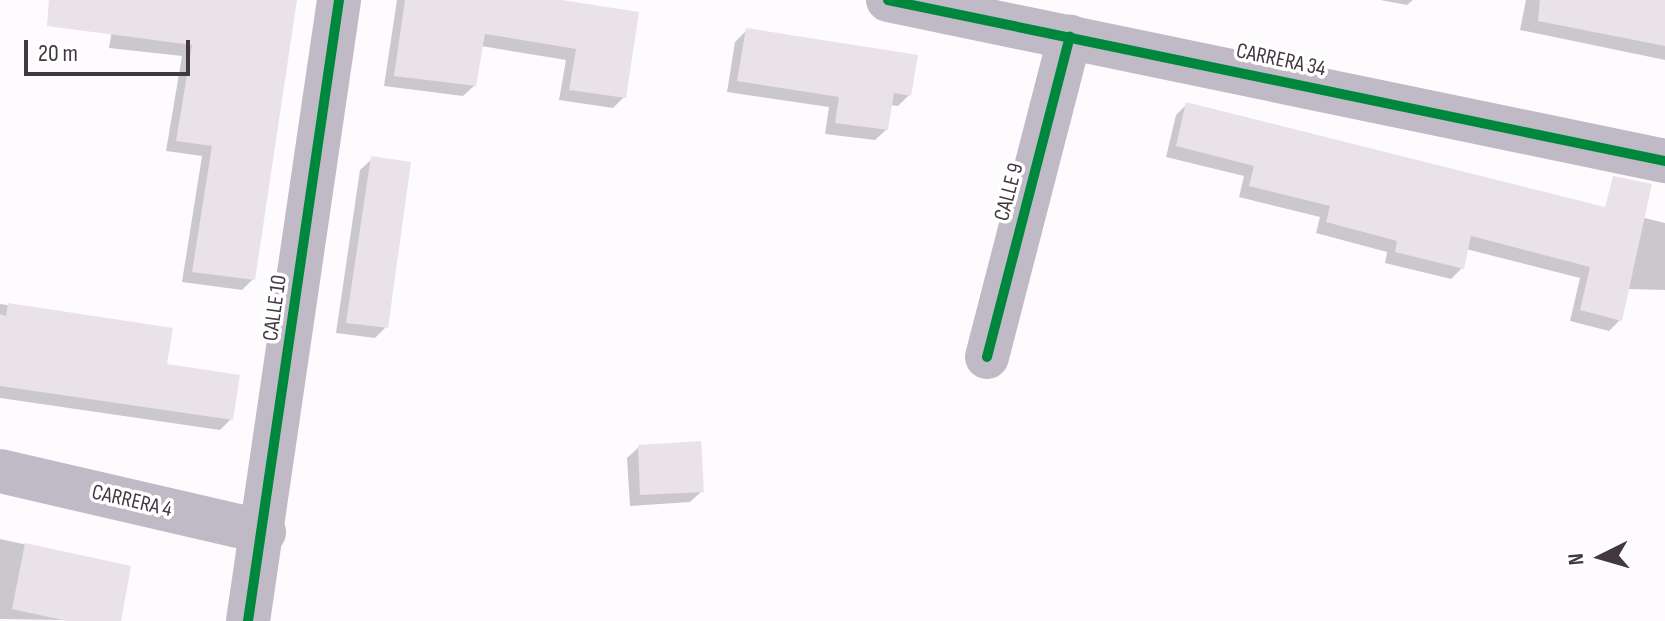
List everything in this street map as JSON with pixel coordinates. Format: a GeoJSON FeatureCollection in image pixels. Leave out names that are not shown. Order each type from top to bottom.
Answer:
{"type":"FeatureCollection","features":[{"type":"Feature","properties":{"kind":"street","name":"CALLE 10"},"geometry":{"type":"LineString","coordinates":[[248,621],[264,532],[339,0]]}},
{"type":"Feature","properties":{"kind":"street","name":"CARRERA 34"},"geometry":{"type":"LineString","coordinates":[[888,0],[1665,161]]}},
{"type":"Feature","properties":{"kind":"street","name":"CALLE 9"},"geometry":{"type":"LineString","coordinates":[[987,357],[1070,37]]}},
{"type":"Feature","properties":{"kind":"street","name":"CARRERA 4"},"geometry":{"type":"LineString","coordinates":[[0,471],[264,532]]}},
{"type":"Feature","properties":{"kind":"building"},"geometry":{"type":"Polygon","coordinates":[[[49,0],[297,0],[255,280],[192,272],[212,146],[176,141],[192,45],[47,26],[49,0]]]}},
{"type":"Feature","properties":{"kind":"building"},"geometry":{"type":"Polygon","coordinates":[[[405,0],[561,0],[639,12],[626,98],[569,90],[576,49],[485,34],[476,86],[394,76],[405,0]]]}},
{"type":"Feature","properties":{"kind":"building"},"geometry":{"type":"Polygon","coordinates":[[[1540,0],[1665,0],[1665,46],[1538,21],[1540,0]]]}},
{"type":"Feature","properties":{"kind":"building"},"geometry":{"type":"Polygon","coordinates":[[[746,28],[918,55],[911,96],[894,93],[888,130],[835,123],[839,97],[737,81],[746,28]]]}},
{"type":"Feature","properties":{"kind":"building"},"geometry":{"type":"Polygon","coordinates":[[[1186,102],[1605,207],[1613,176],[1652,184],[1622,321],[1580,310],[1590,267],[1471,236],[1464,269],[1395,252],[1397,241],[1326,222],[1330,206],[1249,186],[1254,166],[1176,146],[1186,102]]]}},
{"type":"Feature","properties":{"kind":"building"},"geometry":{"type":"Polygon","coordinates":[[[371,156],[411,162],[388,328],[346,323],[371,156]]]}},
{"type":"Feature","properties":{"kind":"building"},"geometry":{"type":"Polygon","coordinates":[[[8,303],[173,328],[167,364],[240,375],[233,420],[0,386],[0,314],[6,316],[8,303]]]}},
{"type":"Feature","properties":{"kind":"building"},"geometry":{"type":"Polygon","coordinates":[[[701,441],[704,492],[640,495],[638,445],[701,441]]]}},
{"type":"Feature","properties":{"kind":"building"},"geometry":{"type":"Polygon","coordinates":[[[25,543],[131,566],[121,621],[67,621],[12,609],[25,543]]]}},
{"type":"Feature","properties":{"kind":"cycle path"},"geometry":{"type":"LineString","coordinates":[[248,621],[339,0]]}},
{"type":"Feature","properties":{"kind":"cycle path"},"geometry":{"type":"LineString","coordinates":[[888,0],[1665,161]]}},
{"type":"Feature","properties":{"kind":"cycle path"},"geometry":{"type":"LineString","coordinates":[[987,357],[1070,37]]}}]}
